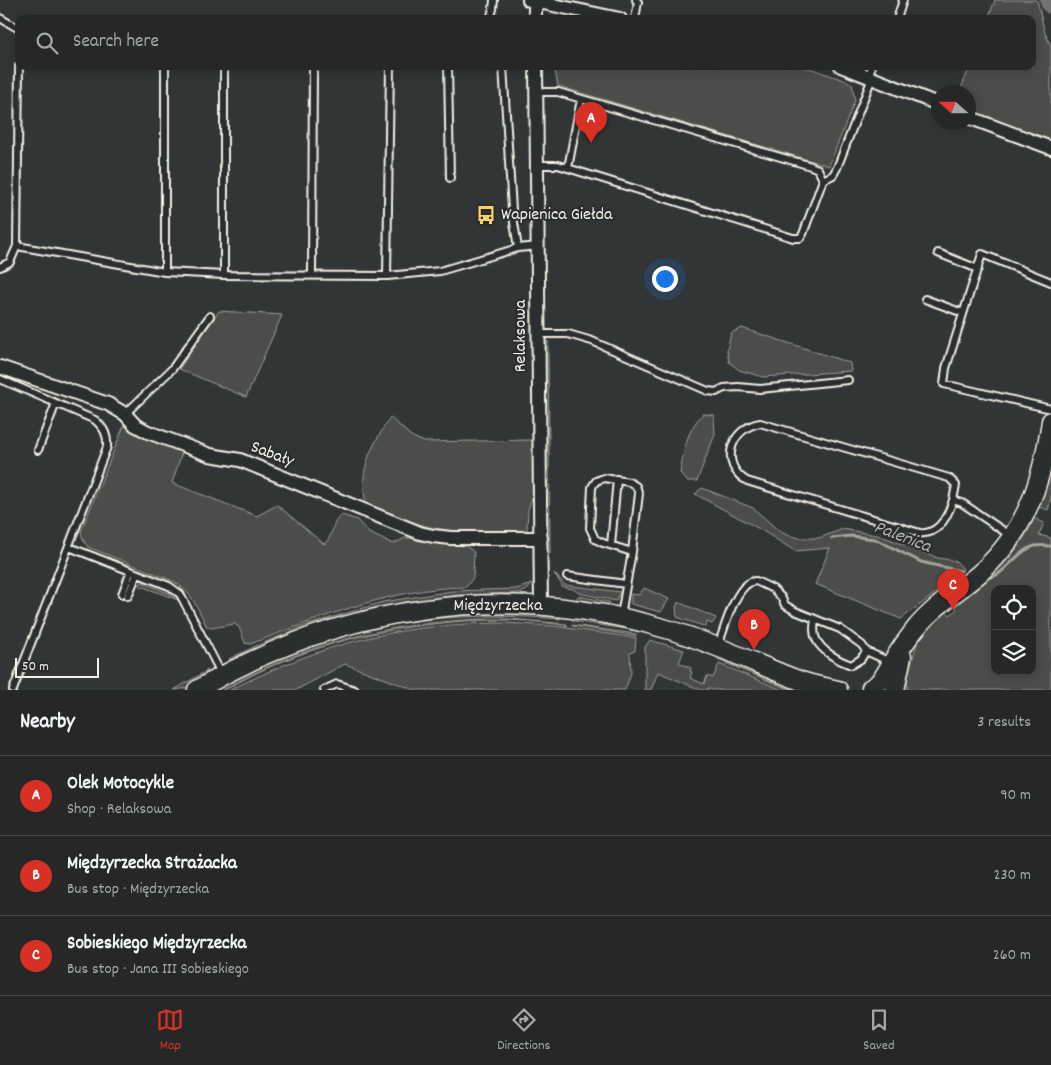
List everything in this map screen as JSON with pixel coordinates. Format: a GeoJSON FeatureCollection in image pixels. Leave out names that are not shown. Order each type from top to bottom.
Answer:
{"type":"FeatureCollection","features":[{"type":"Feature","properties":{"kind":"main road"},"geometry":{"type":"LineString","coordinates":[[874,689],[896,664],[906,641],[929,615],[989,564],[1012,536],[1029,508],[1037,487],[1051,421]]}},
{"type":"Feature","properties":{"kind":"main road","name":"Międzyrzecka"},"geometry":{"type":"LineString","coordinates":[[197,690],[264,654],[297,640],[339,626],[379,616],[436,607],[471,604],[541,606],[621,617],[664,628],[718,647],[810,686],[838,690]]}},
{"type":"Feature","properties":{"kind":"main road"},"geometry":{"type":"LineString","coordinates":[[895,690],[896,664]]}},
{"type":"Feature","properties":{"kind":"street"},"geometry":{"type":"LineString","coordinates":[[535,15],[532,1],[600,15]]}},
{"type":"Feature","properties":{"kind":"street","name":"Relaksowa"},"geometry":{"type":"LineString","coordinates":[[536,70],[541,606]]}},
{"type":"Feature","properties":{"kind":"street"},"geometry":{"type":"LineString","coordinates":[[856,70],[871,74],[931,101]]}},
{"type":"Feature","properties":{"kind":"street"},"geometry":{"type":"LineString","coordinates":[[976,120],[1051,148]]}},
{"type":"Feature","properties":{"kind":"street","name":"Sabały"},"geometry":{"type":"LineString","coordinates":[[0,367],[108,404],[125,414],[135,425],[148,432],[210,456],[240,460],[420,533],[450,538],[541,538]]}},
{"type":"Feature","properties":{"kind":"lane"},"geometry":{"type":"LineString","coordinates":[[491,15],[494,0]]}},
{"type":"Feature","properties":{"kind":"lane"},"geometry":{"type":"LineString","coordinates":[[899,15],[903,0]]}},
{"type":"Feature","properties":{"kind":"lane"},"geometry":{"type":"LineString","coordinates":[[636,15],[638,1]]}},
{"type":"Feature","properties":{"kind":"lane"},"geometry":{"type":"LineString","coordinates":[[0,18],[15,26]]}},
{"type":"Feature","properties":{"kind":"lane"},"geometry":{"type":"LineString","coordinates":[[0,267],[10,262],[17,246],[19,70]]}},
{"type":"Feature","properties":{"kind":"lane"},"geometry":{"type":"LineString","coordinates":[[165,70],[165,272]]}},
{"type":"Feature","properties":{"kind":"lane"},"geometry":{"type":"LineString","coordinates":[[224,70],[224,275]]}},
{"type":"Feature","properties":{"kind":"lane"},"geometry":{"type":"LineString","coordinates":[[312,275],[313,70]]}},
{"type":"Feature","properties":{"kind":"lane"},"geometry":{"type":"LineString","coordinates":[[388,276],[390,70]]}},
{"type":"Feature","properties":{"kind":"lane"},"geometry":{"type":"LineString","coordinates":[[448,70],[450,178]]}},
{"type":"Feature","properties":{"kind":"lane"},"geometry":{"type":"LineString","coordinates":[[503,70],[512,210],[518,248]]}},
{"type":"Feature","properties":{"kind":"lane"},"geometry":{"type":"LineString","coordinates":[[538,166],[558,164],[793,238],[800,238],[824,180],[833,175],[837,168],[871,74]]}},
{"type":"Feature","properties":{"kind":"lane"},"geometry":{"type":"LineString","coordinates":[[537,92],[558,92],[811,166],[818,169],[824,180]]}},
{"type":"Feature","properties":{"kind":"lane"},"geometry":{"type":"LineString","coordinates":[[568,168],[581,99]]}},
{"type":"Feature","properties":{"kind":"lane"},"geometry":{"type":"LineString","coordinates":[[17,246],[165,272],[224,275],[388,276],[440,270],[518,248],[539,246]]}},
{"type":"Feature","properties":{"kind":"lane"},"geometry":{"type":"LineString","coordinates":[[938,253],[978,269]]}},
{"type":"Feature","properties":{"kind":"lane"},"geometry":{"type":"LineString","coordinates":[[1051,282],[982,254],[946,368],[944,384],[1051,409]]}},
{"type":"Feature","properties":{"kind":"lane"},"geometry":{"type":"LineString","coordinates":[[925,299],[963,313]]}},
{"type":"Feature","properties":{"kind":"lane"},"geometry":{"type":"LineString","coordinates":[[125,414],[172,369],[210,316]]}},
{"type":"Feature","properties":{"kind":"lane"},"geometry":{"type":"LineString","coordinates":[[538,334],[568,334],[586,338],[708,391],[716,392],[724,388],[738,387],[760,389],[848,380]]}},
{"type":"Feature","properties":{"kind":"lane"},"geometry":{"type":"LineString","coordinates":[[0,379],[95,420],[105,430],[108,438],[107,447],[13,690]]}},
{"type":"Feature","properties":{"kind":"lane"},"geometry":{"type":"LineString","coordinates":[[38,450],[56,403]]}},
{"type":"Feature","properties":{"kind":"lane"},"geometry":{"type":"LineString","coordinates":[[760,423],[949,478],[956,485],[953,500],[948,514],[942,523],[932,532],[927,534],[920,533],[747,481],[734,471],[732,448],[735,440],[745,427],[760,423]]}},
{"type":"Feature","properties":{"kind":"lane"},"geometry":{"type":"LineString","coordinates":[[621,617],[632,552],[639,494],[636,486],[629,482],[604,478],[596,481],[592,486],[590,528],[595,539],[632,552]]}},
{"type":"Feature","properties":{"kind":"lane"},"geometry":{"type":"LineString","coordinates":[[612,546],[617,479]]}},
{"type":"Feature","properties":{"kind":"lane"},"geometry":{"type":"LineString","coordinates":[[953,500],[962,503],[1012,536]]}},
{"type":"Feature","properties":{"kind":"lane"},"geometry":{"type":"LineString","coordinates":[[69,547],[169,586],[180,594],[222,675]]}},
{"type":"Feature","properties":{"kind":"lane"},"geometry":{"type":"LineString","coordinates":[[125,595],[134,572]]}},
{"type":"Feature","properties":{"kind":"lane"},"geometry":{"type":"LineString","coordinates":[[567,576],[626,584]]}},
{"type":"Feature","properties":{"kind":"lane"},"geometry":{"type":"LineString","coordinates":[[718,647],[740,590],[752,580],[773,589],[781,597],[785,605],[795,611],[840,629],[853,637],[866,651],[896,664]]}},
{"type":"Feature","properties":{"kind":"lane"},"geometry":{"type":"LineString","coordinates":[[815,619],[814,629],[816,638],[820,645],[838,660],[851,665],[861,659],[866,651]]}},
{"type":"Feature","properties":{"kind":"lane"},"geometry":{"type":"LineString","coordinates":[[326,690],[337,684],[355,690]]}},
{"type":"Feature","properties":{"kind":"shaded area"},"geometry":{"type":"Polygon","coordinates":[[[995,0],[1037,0],[1045,33],[1051,46],[1051,144],[976,116],[976,85],[962,85],[968,70],[1036,70],[1036,15],[989,15],[995,0]]]}},
{"type":"Feature","properties":{"kind":"shaded area"},"geometry":{"type":"Polygon","coordinates":[[[555,70],[815,70],[852,84],[855,100],[829,166],[558,86],[555,70]]]}},
{"type":"Feature","properties":{"kind":"shaded area"},"geometry":{"type":"Polygon","coordinates":[[[219,311],[282,315],[246,397],[179,369],[219,311]]]}},
{"type":"Feature","properties":{"kind":"shaded area"},"geometry":{"type":"Polygon","coordinates":[[[742,328],[850,363],[851,371],[763,377],[739,370],[729,362],[727,350],[731,333],[742,328]]]}},
{"type":"Feature","properties":{"kind":"shaded area"},"geometry":{"type":"Polygon","coordinates":[[[548,341],[550,554],[547,549],[545,347],[548,341]]]}},
{"type":"Feature","properties":{"kind":"shaded area"},"geometry":{"type":"Polygon","coordinates":[[[703,414],[714,415],[715,434],[697,481],[687,481],[680,473],[685,449],[689,434],[703,414]]]}},
{"type":"Feature","properties":{"kind":"shaded area"},"geometry":{"type":"Polygon","coordinates":[[[390,417],[411,436],[424,442],[533,440],[534,491],[528,510],[527,529],[525,531],[460,531],[439,529],[411,522],[366,504],[364,491],[365,468],[372,448],[390,417]]]}},
{"type":"Feature","properties":{"kind":"shaded area"},"geometry":{"type":"Polygon","coordinates":[[[125,423],[183,449],[172,483],[257,516],[277,505],[324,544],[336,521],[342,515],[357,520],[369,533],[393,544],[405,538],[417,538],[435,543],[466,546],[474,552],[473,578],[466,587],[410,593],[356,606],[250,644],[245,643],[239,627],[234,624],[212,628],[207,627],[193,601],[180,585],[88,547],[83,540],[81,531],[125,423]]]}},
{"type":"Feature","properties":{"kind":"shaded area"},"geometry":{"type":"Polygon","coordinates":[[[1051,471],[1051,498],[1048,510],[1039,507],[1051,471]]]}},
{"type":"Feature","properties":{"kind":"shaded area"},"geometry":{"type":"Polygon","coordinates":[[[702,488],[753,508],[779,531],[787,535],[800,538],[819,538],[843,529],[881,536],[938,558],[956,561],[963,569],[901,619],[815,584],[830,548],[795,551],[763,531],[695,494],[702,488]]]}},
{"type":"Feature","properties":{"kind":"shaded area"},"geometry":{"type":"Polygon","coordinates":[[[1034,518],[1044,523],[1039,535],[1051,538],[1051,690],[908,690],[907,679],[917,643],[925,631],[947,612],[950,615],[957,609],[955,606],[990,578],[1020,544],[1034,518]]]}},
{"type":"Feature","properties":{"kind":"shaded area"},"geometry":{"type":"Polygon","coordinates":[[[554,573],[565,585],[620,592],[616,601],[579,593],[573,589],[563,587],[554,573]]]}},
{"type":"Feature","properties":{"kind":"shaded area"},"geometry":{"type":"Polygon","coordinates":[[[142,582],[168,593],[178,600],[141,586],[142,582]]]}},
{"type":"Feature","properties":{"kind":"shaded area"},"geometry":{"type":"Polygon","coordinates":[[[532,584],[521,593],[458,595],[396,604],[307,628],[237,659],[229,659],[304,626],[383,602],[452,591],[516,589],[532,584]]]}},
{"type":"Feature","properties":{"kind":"shaded area"},"geometry":{"type":"Polygon","coordinates":[[[644,588],[669,599],[661,612],[631,604],[631,594],[639,595],[644,588]]]}},
{"type":"Feature","properties":{"kind":"shaded area"},"geometry":{"type":"Polygon","coordinates":[[[578,596],[609,602],[610,604],[602,605],[576,600],[578,596]]]}},
{"type":"Feature","properties":{"kind":"shaded area"},"geometry":{"type":"Polygon","coordinates":[[[678,602],[716,618],[712,624],[707,622],[706,627],[677,617],[676,608],[678,602]]]}},
{"type":"Feature","properties":{"kind":"shaded area"},"geometry":{"type":"Polygon","coordinates":[[[480,613],[562,617],[560,619],[512,616],[440,618],[368,629],[309,646],[337,634],[414,619],[480,613]]]}},
{"type":"Feature","properties":{"kind":"shaded area"},"geometry":{"type":"Polygon","coordinates":[[[479,619],[510,619],[567,624],[567,626],[510,620],[482,620],[423,625],[393,630],[335,643],[307,652],[222,690],[284,660],[315,648],[346,639],[410,626],[479,619]]]}},
{"type":"Feature","properties":{"kind":"shaded area"},"geometry":{"type":"Polygon","coordinates":[[[573,619],[612,623],[633,630],[573,621],[573,619]]]}},
{"type":"Feature","properties":{"kind":"shaded area"},"geometry":{"type":"Polygon","coordinates":[[[505,623],[553,626],[636,638],[635,651],[630,653],[631,673],[625,690],[415,690],[345,664],[296,690],[230,690],[297,660],[363,639],[432,627],[505,623]]]}},
{"type":"Feature","properties":{"kind":"shaded area"},"geometry":{"type":"Polygon","coordinates":[[[572,626],[636,634],[636,636],[572,626]]]}},
{"type":"Feature","properties":{"kind":"shaded area"},"geometry":{"type":"Polygon","coordinates":[[[650,640],[684,650],[679,663],[691,668],[690,678],[704,684],[707,676],[713,678],[719,664],[783,690],[713,690],[708,688],[707,690],[701,690],[658,672],[651,690],[645,690],[645,647],[650,640]]]}},
{"type":"Feature","properties":{"kind":"shaded area"},"geometry":{"type":"Polygon","coordinates":[[[718,659],[794,690],[790,690],[718,659]]]}},
{"type":"Feature","properties":{"kind":"shaded area"},"geometry":{"type":"Polygon","coordinates":[[[208,670],[194,684],[174,690],[208,670]]]}},
{"type":"Feature","properties":{"kind":"waterway"},"geometry":{"type":"LineString","coordinates":[[1050,0],[1051,4]]}},
{"type":"Feature","properties":{"kind":"waterway","name":"Palenica"},"geometry":{"type":"LineString","coordinates":[[832,538],[851,536],[875,539],[921,562],[961,571]]}},
{"type":"Feature","properties":{"kind":"waterway","name":"Palenica"},"geometry":{"type":"LineString","coordinates":[[990,577],[995,576],[1028,548],[1051,546]]}},
{"type":"Feature","properties":{"kind":"place","name":"Olek Motocykle"},"geometry":{"type":"Point","coordinates":[591,143]}},
{"type":"Feature","properties":{"kind":"place","name":"Wapienica Giełda"},"geometry":{"type":"Point","coordinates":[486,215]}},
{"type":"Feature","properties":{"kind":"place","name":"Sobieskiego Międzyrzecka"},"geometry":{"type":"Point","coordinates":[953,610]}},
{"type":"Feature","properties":{"kind":"place","name":"Międzyrzecka Strażacka"},"geometry":{"type":"Point","coordinates":[754,650]}}]}
